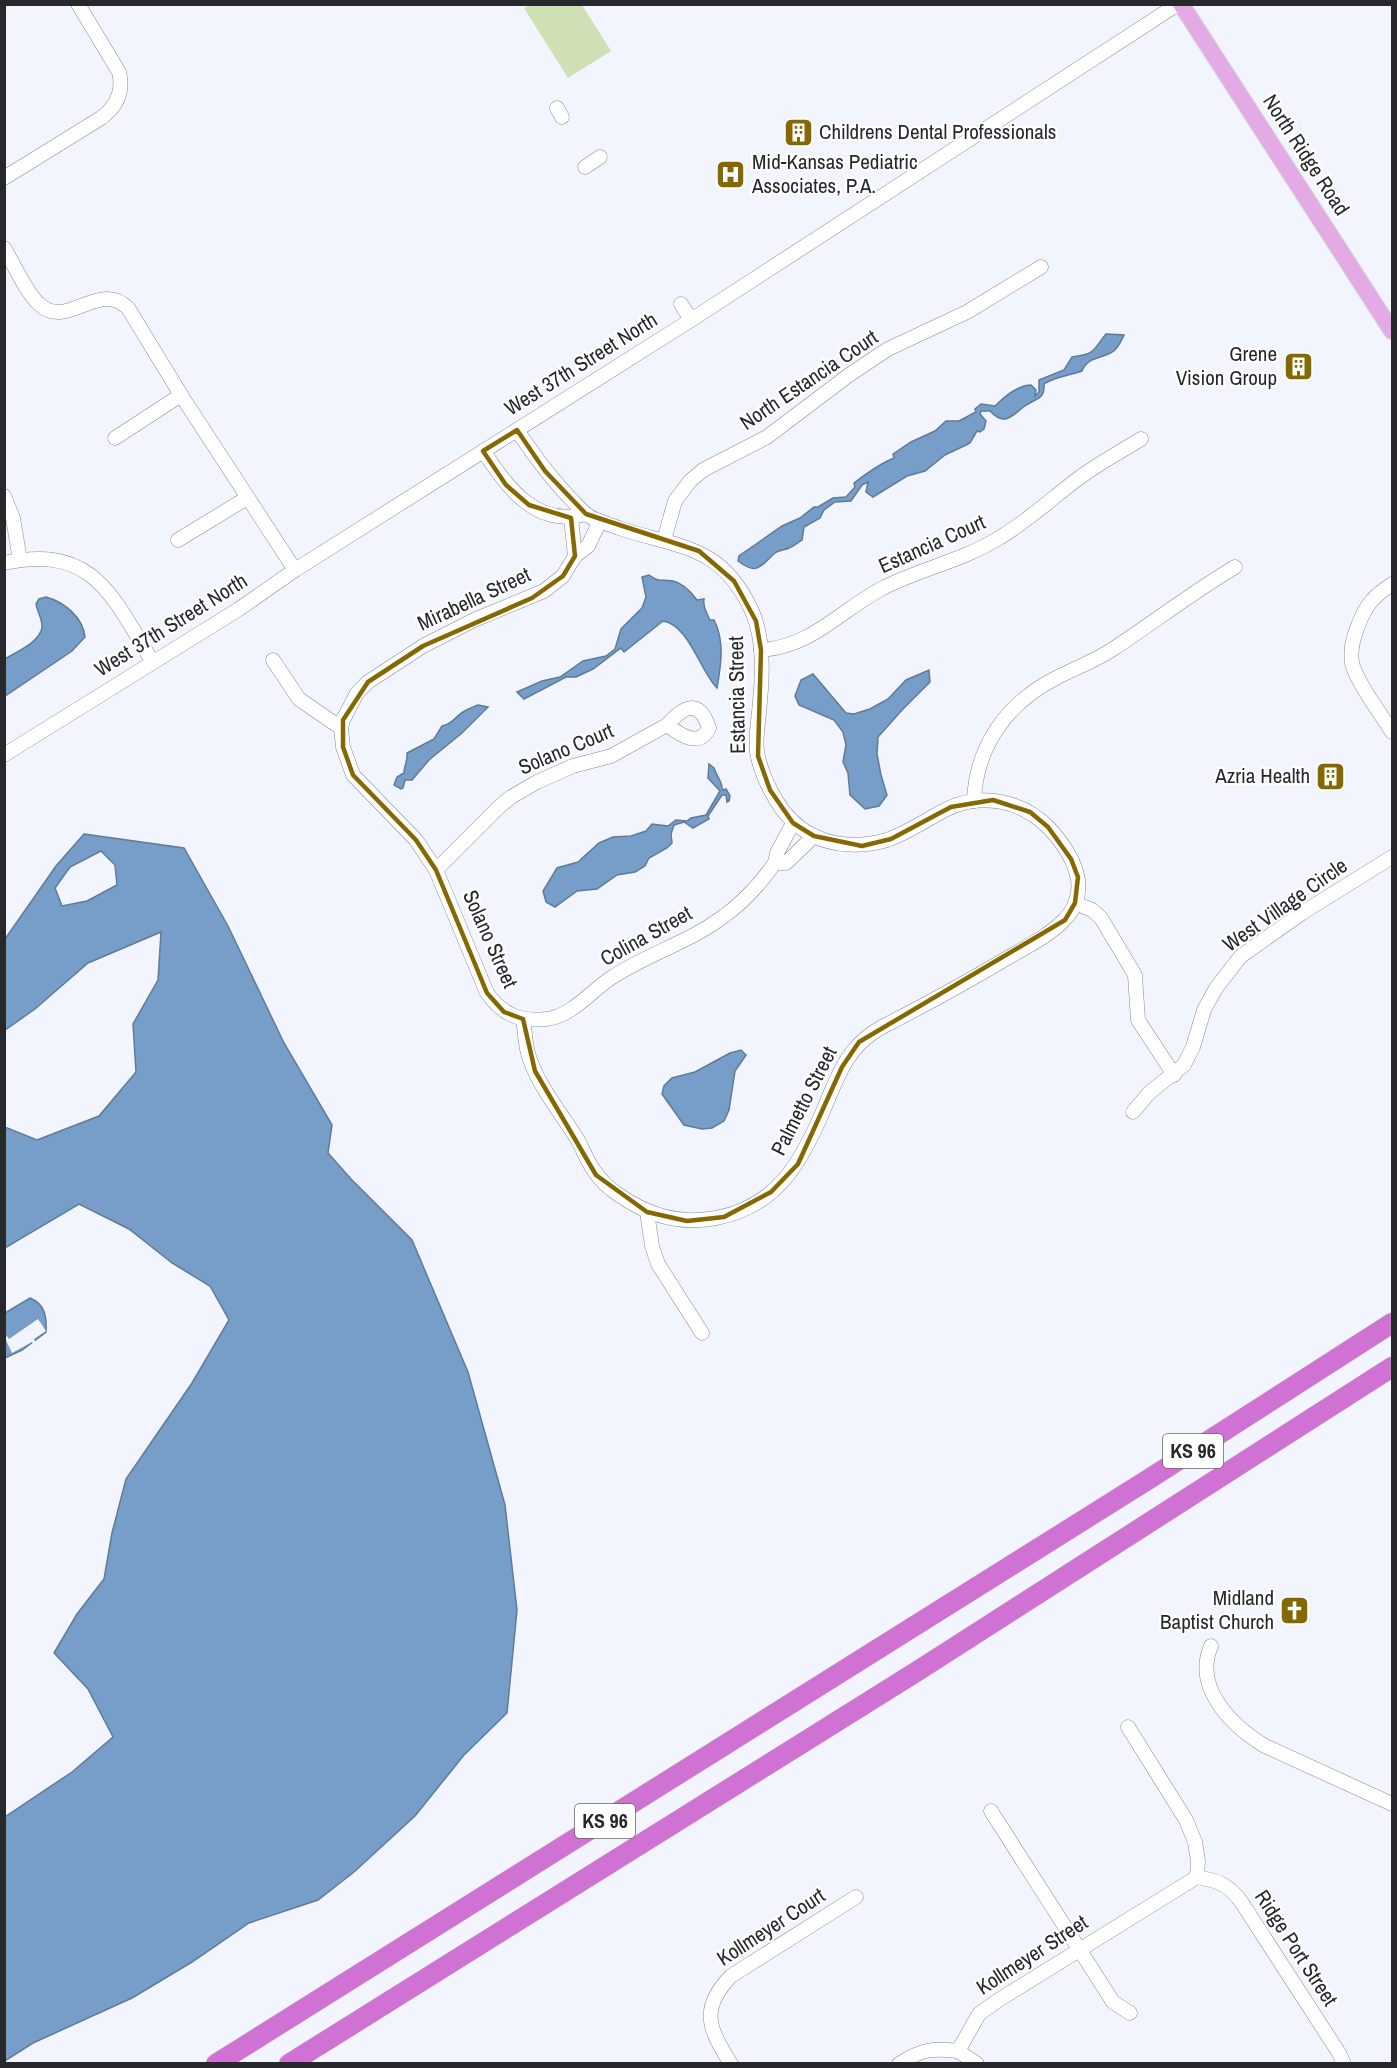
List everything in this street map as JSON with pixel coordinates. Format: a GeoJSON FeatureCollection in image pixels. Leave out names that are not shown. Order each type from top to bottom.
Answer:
{"type":"FeatureCollection","features":[{"type":"Feature","properties":{"kind":"highway","name":"KS 96"},"geometry":{"type":"LineString","coordinates":[[216,2064],[694,1765],[1392,1322]]}},
{"type":"Feature","properties":{"kind":"highway","name":"KS 96"},"geometry":{"type":"LineString","coordinates":[[289,2064],[916,1672],[1392,1369]]}},
{"type":"Feature","properties":{"kind":"main road","name":"North Ridge Road"},"geometry":{"type":"LineString","coordinates":[[1180,4],[1392,331]]}},
{"type":"Feature","properties":{"kind":"street"},"geometry":{"type":"LineString","coordinates":[[4,178],[106,114],[115,104],[121,90],[121,79],[116,66],[78,4]]}},
{"type":"Feature","properties":{"kind":"street","name":"West 37th Street North"},"geometry":{"type":"LineString","coordinates":[[4,754],[239,609],[295,570],[691,320],[1180,4]]}},
{"type":"Feature","properties":{"kind":"street"},"geometry":{"type":"LineString","coordinates":[[585,167],[600,157]]}},
{"type":"Feature","properties":{"kind":"street"},"geometry":{"type":"LineString","coordinates":[[4,248],[33,297],[39,305],[50,311],[63,313],[88,302],[107,298],[117,299],[128,308],[295,570]]}},
{"type":"Feature","properties":{"kind":"street","name":"North Estancia Court"},"geometry":{"type":"LineString","coordinates":[[664,540],[675,501],[690,481],[703,470],[767,437],[849,375],[888,350],[967,312],[1041,267]]}},
{"type":"Feature","properties":{"kind":"street"},"geometry":{"type":"LineString","coordinates":[[681,304],[691,320]]}},
{"type":"Feature","properties":{"kind":"street"},"geometry":{"type":"LineString","coordinates":[[115,438],[181,394]]}},
{"type":"Feature","properties":{"kind":"street","name":"Estancia Street"},"geometry":{"type":"LineString","coordinates":[[517,430],[545,471],[586,514],[600,521],[705,555],[734,581],[751,608],[756,621],[761,650],[761,694],[756,741],[758,756],[770,790],[793,823],[814,836],[862,846],[891,839],[951,807],[974,801],[993,800],[1012,804],[1030,812],[1047,827],[1071,859],[1078,877],[1075,903]]}},
{"type":"Feature","properties":{"kind":"street","name":"Estancia Court"},"geometry":{"type":"LineString","coordinates":[[761,650],[776,649],[800,642],[883,588],[968,555],[998,539],[1078,479],[1141,439]]}},
{"type":"Feature","properties":{"kind":"street"},"geometry":{"type":"LineString","coordinates":[[483,451],[506,485],[529,505],[551,516],[571,518],[586,514]]}},
{"type":"Feature","properties":{"kind":"street"},"geometry":{"type":"LineString","coordinates":[[4,496],[13,518],[20,560]]}},
{"type":"Feature","properties":{"kind":"street"},"geometry":{"type":"LineString","coordinates":[[178,540],[247,498]]}},
{"type":"Feature","properties":{"kind":"street"},"geometry":{"type":"LineString","coordinates":[[571,518],[574,556]]}},
{"type":"Feature","properties":{"kind":"street","name":"Mirabella Street"},"geometry":{"type":"LineString","coordinates":[[341,728],[346,711],[357,693],[368,682],[449,632],[544,591],[562,576],[574,556],[588,546],[600,521]]}},
{"type":"Feature","properties":{"kind":"street"},"geometry":{"type":"LineString","coordinates":[[4,563],[45,558],[65,562],[95,578],[112,596],[152,661]]}},
{"type":"Feature","properties":{"kind":"street"},"geometry":{"type":"LineString","coordinates":[[974,801],[978,765],[985,747],[1006,716],[1032,691],[1105,654],[1202,586],[1235,567]]}},
{"type":"Feature","properties":{"kind":"street"},"geometry":{"type":"LineString","coordinates":[[1392,584],[1374,596],[1362,613],[1352,642],[1352,664],[1361,683],[1392,732]]}},
{"type":"Feature","properties":{"kind":"street"},"geometry":{"type":"LineString","coordinates":[[273,660],[299,699],[341,728]]}},
{"type":"Feature","properties":{"kind":"street","name":"Solano Court"},"geometry":{"type":"LineString","coordinates":[[436,870],[500,806],[512,797],[537,782],[573,766],[611,756],[667,725]]}},
{"type":"Feature","properties":{"kind":"street","name":"Solano Street"},"geometry":{"type":"LineString","coordinates":[[341,728],[344,754],[353,775],[416,840],[436,870],[487,993],[504,1012],[523,1019]]}},
{"type":"Feature","properties":{"kind":"street","name":"Colina Street"},"geometry":{"type":"LineString","coordinates":[[523,1019],[546,1019],[564,1014],[610,978],[636,962],[723,917],[753,892],[775,863],[777,853],[793,823]]}},
{"type":"Feature","properties":{"kind":"street","name":"Colina Street"},"geometry":{"type":"LineString","coordinates":[[775,863],[786,863],[814,836]]}},
{"type":"Feature","properties":{"kind":"street","name":"West Village Circle"},"geometry":{"type":"LineString","coordinates":[[1133,1112],[1149,1093],[1184,1065],[1193,1047],[1204,1010],[1216,988],[1241,956],[1302,913],[1392,857]]}},
{"type":"Feature","properties":{"kind":"street"},"geometry":{"type":"LineString","coordinates":[[1075,903],[1092,910],[1101,918],[1135,975],[1138,1020],[1174,1075]]}},
{"type":"Feature","properties":{"kind":"street","name":"Palmetto Street"},"geometry":{"type":"LineString","coordinates":[[647,1212],[669,1219],[705,1220],[739,1212],[771,1192],[798,1164],[842,1067],[858,1042],[938,999],[1038,940],[1065,920],[1075,903]]}},
{"type":"Feature","properties":{"kind":"street"},"geometry":{"type":"LineString","coordinates":[[523,1019],[528,1053],[535,1071],[596,1175],[613,1191],[647,1212],[652,1246],[658,1264],[702,1333]]}},
{"type":"Feature","properties":{"kind":"street"},"geometry":{"type":"LineString","coordinates":[[1211,1646],[1205,1666],[1210,1688],[1221,1707],[1250,1736],[1265,1746],[1392,1804]]}},
{"type":"Feature","properties":{"kind":"street"},"geometry":{"type":"LineString","coordinates":[[1128,1727],[1186,1820],[1195,1842],[1198,1861],[1197,1877]]}},
{"type":"Feature","properties":{"kind":"street"},"geometry":{"type":"LineString","coordinates":[[991,1810],[1113,2002],[1130,2013]]}},
{"type":"Feature","properties":{"kind":"street","name":"Kollmeyer Street"},"geometry":{"type":"LineString","coordinates":[[958,2051],[979,2014],[1197,1877]]}},
{"type":"Feature","properties":{"kind":"street","name":"Ridge Port Street"},"geometry":{"type":"LineString","coordinates":[[1197,1877],[1219,1881],[1240,1900],[1339,2052],[1344,2064]]}},
{"type":"Feature","properties":{"kind":"street","name":"Kollmeyer Court"},"geometry":{"type":"LineString","coordinates":[[731,2064],[714,2038],[711,2025],[712,2004],[718,1989],[730,1976],[856,1897]]}},
{"type":"Feature","properties":{"kind":"street"},"geometry":{"type":"LineString","coordinates":[[899,2064],[914,2054],[928,2049],[958,2051],[976,2064]]}},
{"type":"Feature","properties":{"kind":"highlighted area"},"geometry":{"type":"Polygon","coordinates":[[[517,430],[545,471],[586,514],[699,551],[734,581],[756,621],[761,650],[758,756],[770,790],[793,823],[814,836],[862,846],[891,839],[951,807],[993,800],[1030,812],[1048,827],[1071,859],[1078,877],[1075,903],[1065,920],[859,1042],[842,1067],[798,1164],[771,1192],[724,1217],[687,1221],[647,1212],[596,1175],[535,1071],[523,1019],[504,1012],[487,993],[436,870],[416,840],[353,775],[343,747],[343,720],[368,682],[423,646],[532,598],[563,576],[575,556],[571,518],[529,505],[506,485],[483,451],[517,430]]]}},
{"type":"Feature","properties":{"kind":"green space"},"geometry":{"type":"Polygon","coordinates":[[[530,5],[582,5],[611,51],[568,78],[524,8],[530,5]]]}},
{"type":"Feature","properties":{"kind":"water"},"geometry":{"type":"Polygon","coordinates":[[[1106,334],[1124,335],[1114,351],[1087,363],[1082,371],[1044,384],[1043,393],[1039,398],[1008,418],[1000,418],[990,411],[981,411],[980,414],[986,421],[984,429],[977,431],[970,443],[945,455],[925,471],[907,476],[873,497],[866,492],[868,482],[862,485],[851,501],[835,502],[824,510],[820,518],[804,527],[802,540],[778,551],[758,568],[750,568],[738,561],[739,556],[814,507],[833,498],[846,497],[859,479],[894,458],[893,454],[911,442],[935,431],[946,421],[959,421],[976,412],[975,409],[981,404],[995,406],[1022,387],[1031,385],[1036,390],[1035,396],[1039,392],[1039,380],[1064,370],[1072,357],[1093,351],[1106,334]]]}},
{"type":"Feature","properties":{"kind":"water"},"geometry":{"type":"Polygon","coordinates":[[[649,575],[658,580],[677,582],[697,600],[704,599],[706,612],[710,620],[714,620],[720,636],[721,662],[717,688],[687,639],[672,624],[663,621],[624,652],[621,648],[593,669],[576,677],[566,677],[524,699],[517,692],[542,681],[560,677],[583,661],[606,656],[615,649],[621,629],[642,608],[646,597],[642,577],[649,575]]]}},
{"type":"Feature","properties":{"kind":"water"},"geometry":{"type":"Polygon","coordinates":[[[46,597],[72,611],[81,623],[85,637],[72,651],[5,696],[5,659],[26,646],[40,633],[42,625],[36,604],[39,599],[46,597]]]}},
{"type":"Feature","properties":{"kind":"water"},"geometry":{"type":"Polygon","coordinates":[[[929,670],[930,682],[878,737],[877,754],[887,795],[879,806],[865,809],[850,795],[848,773],[843,762],[846,745],[843,732],[834,720],[799,705],[795,696],[801,680],[813,674],[846,713],[854,714],[870,709],[888,699],[906,680],[929,670]]]}},
{"type":"Feature","properties":{"kind":"water"},"geometry":{"type":"Polygon","coordinates":[[[478,705],[488,707],[462,733],[429,760],[412,780],[405,780],[403,788],[394,785],[397,777],[404,773],[407,753],[434,739],[442,726],[478,705]]]}},
{"type":"Feature","properties":{"kind":"water"},"geometry":{"type":"Polygon","coordinates":[[[709,764],[714,768],[723,790],[726,789],[730,796],[727,802],[726,795],[722,795],[708,816],[709,819],[693,828],[684,822],[674,825],[671,834],[672,843],[649,858],[645,866],[635,872],[617,875],[597,889],[577,891],[555,907],[546,902],[543,891],[557,868],[578,862],[599,843],[613,837],[631,836],[646,831],[652,824],[668,826],[676,820],[687,821],[706,815],[720,791],[708,778],[709,764]]]}},
{"type":"Feature","properties":{"kind":"water"},"geometry":{"type":"Polygon","coordinates":[[[84,834],[184,848],[228,926],[284,1043],[332,1125],[328,1153],[412,1240],[468,1372],[505,1505],[517,1610],[507,1713],[464,1755],[415,1816],[354,1872],[318,1900],[249,1923],[192,1962],[132,1998],[33,2043],[5,2061],[5,1817],[72,1772],[113,1737],[88,1689],[54,1653],[77,1614],[104,1579],[112,1533],[126,1479],[192,1383],[229,1320],[210,1286],[172,1263],[129,1229],[79,1204],[5,1248],[5,1127],[37,1140],[99,1116],[136,1072],[133,1024],[158,980],[161,932],[88,963],[35,1009],[5,1030],[5,939],[56,866],[84,834]],[[101,851],[70,867],[55,888],[62,906],[87,901],[117,885],[115,865],[101,851]]]}},
{"type":"Feature","properties":{"kind":"water"},"geometry":{"type":"Polygon","coordinates":[[[741,1050],[746,1055],[735,1071],[729,1110],[724,1121],[712,1128],[702,1129],[684,1125],[662,1094],[664,1086],[672,1078],[695,1072],[730,1053],[741,1050]]]}},
{"type":"Feature","properties":{"kind":"water"},"geometry":{"type":"Polygon","coordinates":[[[30,1298],[42,1307],[46,1332],[22,1350],[5,1358],[5,1313],[30,1298]]]}},
{"type":"Feature","properties":{"kind":"pier"},"geometry":{"type":"Polygon","coordinates":[[[38,1319],[46,1331],[34,1339],[36,1344],[32,1342],[12,1353],[5,1338],[7,1336],[9,1339],[38,1319]]]}},
{"type":"Feature","properties":{"kind":"place","name":"Childrens Dental Professionals"},"geometry":{"type":"Point","coordinates":[798,132]}},
{"type":"Feature","properties":{"kind":"place","name":"Mid-Kansas Pediatric Associates, P.A."},"geometry":{"type":"Point","coordinates":[731,174]}},
{"type":"Feature","properties":{"kind":"place","name":"Grene Vision Group"},"geometry":{"type":"Point","coordinates":[1298,366]}},
{"type":"Feature","properties":{"kind":"place","name":"Azria Health"},"geometry":{"type":"Point","coordinates":[1331,776]}},
{"type":"Feature","properties":{"kind":"place","name":"Midland Baptist Church"},"geometry":{"type":"Point","coordinates":[1295,1610]}}]}
